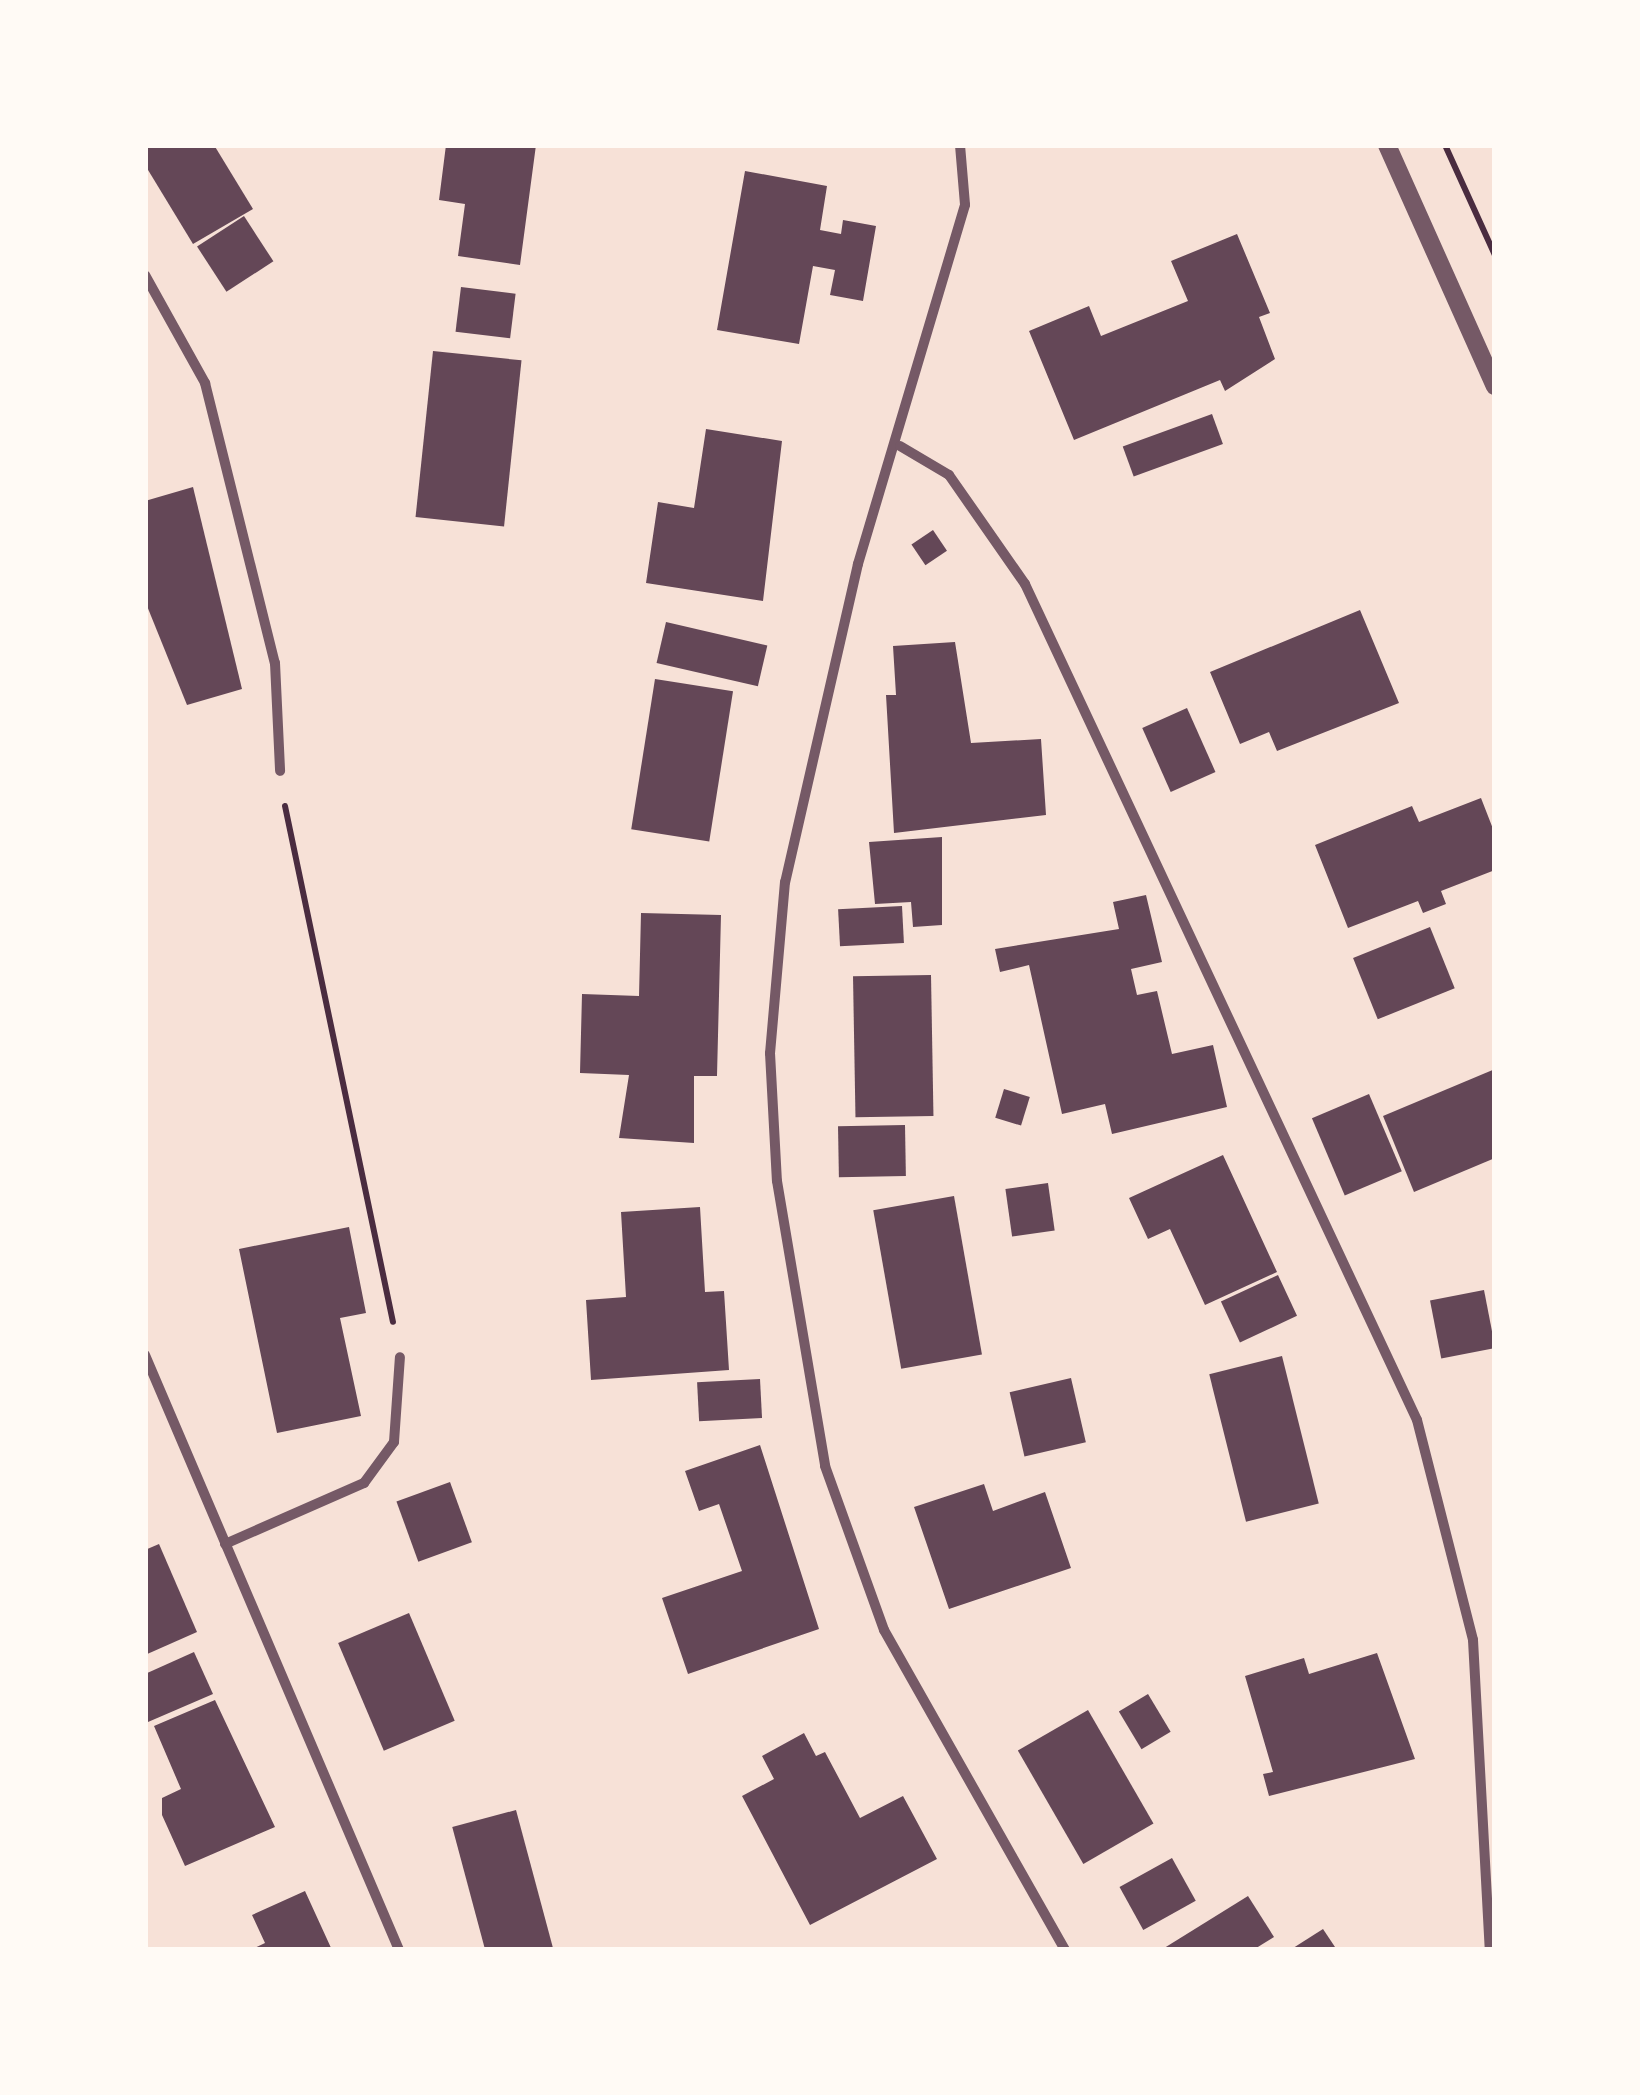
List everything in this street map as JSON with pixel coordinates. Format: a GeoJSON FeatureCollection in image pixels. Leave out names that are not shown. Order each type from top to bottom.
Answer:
{"type":"FeatureCollection","features":[{"type":"Feature","properties":{"kind":"street"},"geometry":{"type":"LineString","coordinates":[[960,145],[964,205],[900,446],[858,564],[785,882],[770,1053],[777,1181],[824,1466],[884,1630],[1065,1950]]}},
{"type":"Feature","properties":{"kind":"street"},"geometry":{"type":"LineString","coordinates":[[1387,145],[1495,386]]}},
{"type":"Feature","properties":{"kind":"street"},"geometry":{"type":"LineString","coordinates":[[145,275],[204,383],[275,663],[280,772]]}},
{"type":"Feature","properties":{"kind":"street"},"geometry":{"type":"LineString","coordinates":[[900,446],[948,475],[1025,584],[1416,1420],[1472,1640],[1490,1950]]}},
{"type":"Feature","properties":{"kind":"street"},"geometry":{"type":"LineString","coordinates":[[145,1355],[399,1950]]}},
{"type":"Feature","properties":{"kind":"street"},"geometry":{"type":"LineString","coordinates":[[224,1544],[364,1483],[394,1442],[400,1358]]}},
{"type":"Feature","properties":{"kind":"path"},"geometry":{"type":"LineString","coordinates":[[1445,145],[1495,255]]}},
{"type":"Feature","properties":{"kind":"path"},"geometry":{"type":"LineString","coordinates":[[280,772],[400,1358]]}},
{"type":"Feature","properties":{"kind":"building"},"geometry":{"type":"Polygon","coordinates":[[[145,145],[214,145],[253,209],[193,244],[145,165],[145,145]]]}},
{"type":"Feature","properties":{"kind":"building"},"geometry":{"type":"Polygon","coordinates":[[[446,145],[536,145],[520,265],[458,256],[465,204],[439,200],[446,145]]]}},
{"type":"Feature","properties":{"kind":"building"},"geometry":{"type":"Polygon","coordinates":[[[745,171],[827,186],[820,230],[841,234],[843,220],[876,226],[863,301],[830,295],[835,270],[813,266],[799,344],[717,330],[745,171]]]}},
{"type":"Feature","properties":{"kind":"building"},"geometry":{"type":"Polygon","coordinates":[[[244,216],[273,261],[226,292],[197,246],[244,216]]]}},
{"type":"Feature","properties":{"kind":"building"},"geometry":{"type":"Polygon","coordinates":[[[1237,234],[1270,313],[1259,317],[1275,359],[1225,391],[1220,380],[1074,440],[1029,331],[1089,306],[1101,336],[1188,301],[1171,261],[1237,234]]]}},
{"type":"Feature","properties":{"kind":"building"},"geometry":{"type":"Polygon","coordinates":[[[461,287],[516,294],[510,338],[456,332],[461,287]]]}},
{"type":"Feature","properties":{"kind":"building"},"geometry":{"type":"Polygon","coordinates":[[[433,351],[522,360],[504,526],[416,517],[433,351]]]}},
{"type":"Feature","properties":{"kind":"building"},"geometry":{"type":"Polygon","coordinates":[[[1212,414],[1223,444],[1134,477],[1123,446],[1212,414]]]}},
{"type":"Feature","properties":{"kind":"building"},"geometry":{"type":"Polygon","coordinates":[[[706,429],[782,441],[763,601],[646,583],[658,502],[694,508],[706,429]]]}},
{"type":"Feature","properties":{"kind":"building"},"geometry":{"type":"Polygon","coordinates":[[[193,487],[242,689],[187,705],[145,601],[145,501],[193,487]]]}},
{"type":"Feature","properties":{"kind":"building"},"geometry":{"type":"Polygon","coordinates":[[[933,530],[947,551],[925,565],[911,545],[933,530]]]}},
{"type":"Feature","properties":{"kind":"building"},"geometry":{"type":"Polygon","coordinates":[[[1360,610],[1399,703],[1277,751],[1269,732],[1240,744],[1210,672],[1360,610]]]}},
{"type":"Feature","properties":{"kind":"building"},"geometry":{"type":"Polygon","coordinates":[[[666,622],[767,645],[758,686],[657,663],[666,622]]]}},
{"type":"Feature","properties":{"kind":"building"},"geometry":{"type":"Polygon","coordinates":[[[955,642],[971,743],[1041,739],[1046,815],[894,833],[886,695],[896,695],[893,646],[955,642]]]}},
{"type":"Feature","properties":{"kind":"building"},"geometry":{"type":"Polygon","coordinates":[[[655,679],[733,691],[709,841],[631,829],[655,679]]]}},
{"type":"Feature","properties":{"kind":"building"},"geometry":{"type":"Polygon","coordinates":[[[1187,708],[1215,772],[1171,792],[1142,728],[1187,708]]]}},
{"type":"Feature","properties":{"kind":"building"},"geometry":{"type":"Polygon","coordinates":[[[1481,798],[1495,834],[1495,870],[1441,891],[1446,904],[1423,913],[1418,901],[1348,928],[1315,845],[1412,806],[1419,822],[1481,798]]]}},
{"type":"Feature","properties":{"kind":"building"},"geometry":{"type":"Polygon","coordinates":[[[942,837],[942,925],[913,927],[911,902],[875,904],[869,842],[942,837]]]}},
{"type":"Feature","properties":{"kind":"building"},"geometry":{"type":"Polygon","coordinates":[[[1146,895],[1162,962],[1131,969],[1137,995],[1157,991],[1172,1054],[1213,1045],[1227,1107],[1112,1134],[1105,1104],[1062,1114],[1029,965],[1000,972],[995,949],[1119,929],[1113,902],[1146,895]]]}},
{"type":"Feature","properties":{"kind":"building"},"geometry":{"type":"Polygon","coordinates":[[[902,906],[904,943],[840,946],[838,909],[902,906]]]}},
{"type":"Feature","properties":{"kind":"building"},"geometry":{"type":"Polygon","coordinates":[[[641,913],[721,915],[717,1076],[694,1076],[694,1143],[619,1138],[629,1075],[580,1073],[582,994],[639,996],[641,913]]]}},
{"type":"Feature","properties":{"kind":"building"},"geometry":{"type":"Polygon","coordinates":[[[1430,927],[1455,988],[1378,1019],[1353,958],[1430,927]]]}},
{"type":"Feature","properties":{"kind":"building"},"geometry":{"type":"Polygon","coordinates":[[[931,975],[933,1116],[855,1117],[853,976],[931,975]]]}},
{"type":"Feature","properties":{"kind":"building"},"geometry":{"type":"Polygon","coordinates":[[[1495,1069],[1495,1158],[1414,1192],[1383,1116],[1495,1069]]]}},
{"type":"Feature","properties":{"kind":"building"},"geometry":{"type":"Polygon","coordinates":[[[1004,1089],[1030,1097],[1021,1126],[995,1118],[1004,1089]]]}},
{"type":"Feature","properties":{"kind":"building"},"geometry":{"type":"Polygon","coordinates":[[[1369,1094],[1402,1171],[1345,1196],[1312,1118],[1369,1094]]]}},
{"type":"Feature","properties":{"kind":"building"},"geometry":{"type":"Polygon","coordinates":[[[905,1125],[906,1176],[839,1177],[838,1126],[905,1125]]]}},
{"type":"Feature","properties":{"kind":"building"},"geometry":{"type":"Polygon","coordinates":[[[1223,1155],[1277,1272],[1205,1305],[1170,1229],[1148,1239],[1129,1198],[1223,1155]]]}},
{"type":"Feature","properties":{"kind":"building"},"geometry":{"type":"Polygon","coordinates":[[[1048,1183],[1055,1231],[1012,1237],[1005,1189],[1048,1183]]]}},
{"type":"Feature","properties":{"kind":"building"},"geometry":{"type":"Polygon","coordinates":[[[954,1196],[982,1355],[901,1369],[873,1210],[954,1196]]]}},
{"type":"Feature","properties":{"kind":"building"},"geometry":{"type":"Polygon","coordinates":[[[700,1207],[705,1292],[724,1291],[729,1370],[591,1380],[586,1300],[626,1297],[621,1212],[700,1207]]]}},
{"type":"Feature","properties":{"kind":"building"},"geometry":{"type":"Polygon","coordinates":[[[349,1227],[366,1313],[340,1318],[361,1416],[277,1433],[239,1249],[349,1227]]]}},
{"type":"Feature","properties":{"kind":"building"},"geometry":{"type":"Polygon","coordinates":[[[1278,1275],[1297,1316],[1240,1342],[1221,1302],[1278,1275]]]}},
{"type":"Feature","properties":{"kind":"building"},"geometry":{"type":"Polygon","coordinates":[[[1484,1290],[1495,1348],[1441,1358],[1430,1300],[1484,1290]]]}},
{"type":"Feature","properties":{"kind":"building"},"geometry":{"type":"Polygon","coordinates":[[[1282,1356],[1319,1503],[1246,1522],[1209,1374],[1282,1356]]]}},
{"type":"Feature","properties":{"kind":"building"},"geometry":{"type":"Polygon","coordinates":[[[1071,1378],[1086,1442],[1024,1456],[1010,1392],[1071,1378]]]}},
{"type":"Feature","properties":{"kind":"building"},"geometry":{"type":"Polygon","coordinates":[[[760,1379],[762,1418],[699,1421],[697,1382],[760,1379]]]}},
{"type":"Feature","properties":{"kind":"building"},"geometry":{"type":"Polygon","coordinates":[[[760,1445],[819,1629],[688,1674],[662,1598],[742,1571],[719,1504],[699,1511],[685,1471],[760,1445]]]}},
{"type":"Feature","properties":{"kind":"building"},"geometry":{"type":"Polygon","coordinates":[[[450,1482],[472,1542],[418,1562],[396,1501],[450,1482]]]}},
{"type":"Feature","properties":{"kind":"building"},"geometry":{"type":"Polygon","coordinates":[[[984,1484],[993,1511],[1045,1492],[1071,1568],[949,1609],[914,1507],[984,1484]]]}},
{"type":"Feature","properties":{"kind":"building"},"geometry":{"type":"Polygon","coordinates":[[[159,1544],[197,1632],[145,1655],[145,1550],[159,1544]]]}},
{"type":"Feature","properties":{"kind":"building"},"geometry":{"type":"Polygon","coordinates":[[[409,1613],[455,1721],[384,1751],[338,1643],[409,1613]]]}},
{"type":"Feature","properties":{"kind":"building"},"geometry":{"type":"Polygon","coordinates":[[[194,1652],[213,1694],[148,1722],[145,1674],[194,1652]]]}},
{"type":"Feature","properties":{"kind":"building"},"geometry":{"type":"Polygon","coordinates":[[[1377,1653],[1415,1759],[1269,1796],[1263,1774],[1273,1772],[1245,1676],[1304,1658],[1309,1674],[1377,1653]]]}},
{"type":"Feature","properties":{"kind":"building"},"geometry":{"type":"Polygon","coordinates":[[[1148,1694],[1171,1732],[1142,1749],[1119,1712],[1148,1694]]]}},
{"type":"Feature","properties":{"kind":"building"},"geometry":{"type":"Polygon","coordinates":[[[215,1700],[275,1827],[185,1866],[162,1815],[162,1798],[181,1789],[154,1726],[215,1700]]]}},
{"type":"Feature","properties":{"kind":"building"},"geometry":{"type":"Polygon","coordinates":[[[1088,1710],[1154,1823],[1083,1864],[1018,1750],[1088,1710]]]}},
{"type":"Feature","properties":{"kind":"building"},"geometry":{"type":"Polygon","coordinates":[[[804,1733],[816,1756],[825,1752],[860,1818],[903,1796],[937,1859],[810,1925],[742,1796],[774,1779],[762,1756],[804,1733]]]}},
{"type":"Feature","properties":{"kind":"building"},"geometry":{"type":"Polygon","coordinates":[[[516,1810],[554,1950],[485,1950],[452,1827],[516,1810]]]}},
{"type":"Feature","properties":{"kind":"building"},"geometry":{"type":"Polygon","coordinates":[[[1172,1858],[1196,1901],[1143,1930],[1120,1887],[1172,1858]]]}},
{"type":"Feature","properties":{"kind":"building"},"geometry":{"type":"Polygon","coordinates":[[[305,1891],[332,1950],[250,1950],[265,1943],[252,1915],[305,1891]]]}},
{"type":"Feature","properties":{"kind":"building"},"geometry":{"type":"Polygon","coordinates":[[[1248,1896],[1274,1937],[1253,1950],[1161,1950],[1248,1896]]]}},
{"type":"Feature","properties":{"kind":"building"},"geometry":{"type":"Polygon","coordinates":[[[1323,1929],[1337,1950],[1290,1950],[1323,1929]]]}}]}
